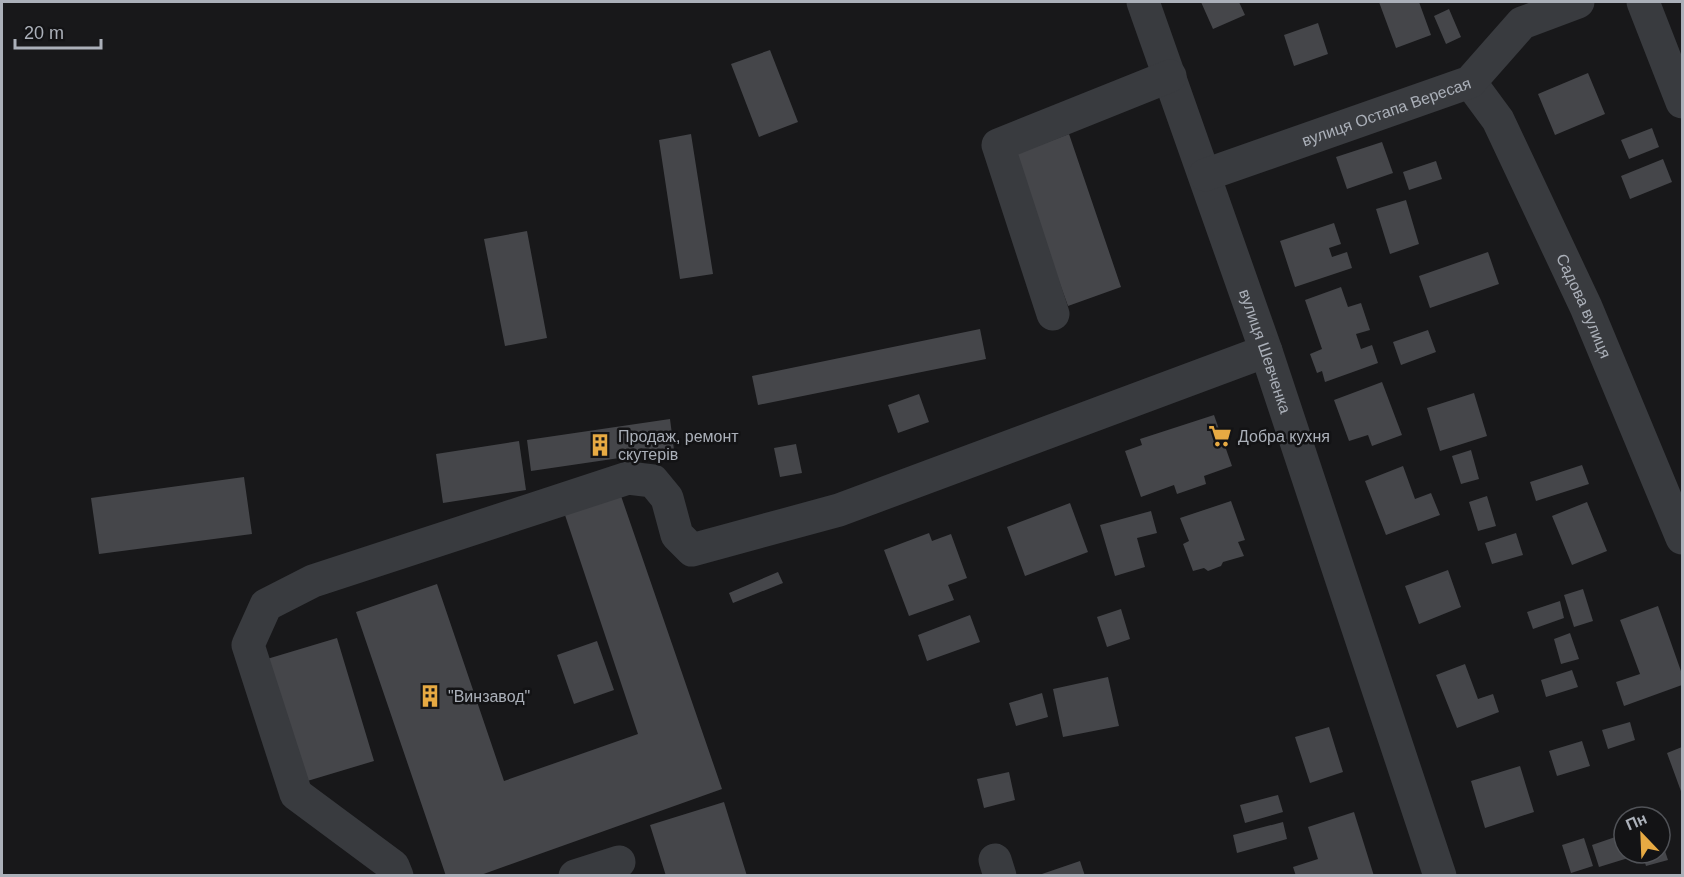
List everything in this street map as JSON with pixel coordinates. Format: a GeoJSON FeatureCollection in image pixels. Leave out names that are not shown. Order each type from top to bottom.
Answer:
{"type":"FeatureCollection","features":[{"type":"Feature","properties":{"kind":"street","name":"вулиця Шевченка"},"geometry":{"type":"LineString","coordinates":[[1143,2],[1266,351],[1440,876]]}},
{"type":"Feature","properties":{"kind":"street"},"geometry":{"type":"LineString","coordinates":[[1643,2],[1683,102]]}},
{"type":"Feature","properties":{"kind":"street","name":"вулиця Остапа Вересая"},"geometry":{"type":"LineString","coordinates":[[1205,175],[1470,82],[1522,23],[1564,4]]}},
{"type":"Feature","properties":{"kind":"street"},"geometry":{"type":"LineString","coordinates":[[1053,314],[998,145],[1170,76]]}},
{"type":"Feature","properties":{"kind":"street","name":"Садова вулиця"},"geometry":{"type":"LineString","coordinates":[[1470,82],[1498,120],[1586,307],[1683,538]]}},
{"type":"Feature","properties":{"kind":"street"},"geometry":{"type":"LineString","coordinates":[[397,876],[393,866],[296,794],[248,645],[266,605],[313,581],[628,478],[653,481],[667,498],[677,535],[692,550],[839,510],[1266,351]]}},
{"type":"Feature","properties":{"kind":"street"},"geometry":{"type":"LineString","coordinates":[[575,876],[619,862]]}},
{"type":"Feature","properties":{"kind":"building"},"geometry":{"type":"Polygon","coordinates":[[[1201,2],[1239,2],[1245,15],[1213,29],[1201,2]]]}},
{"type":"Feature","properties":{"kind":"building"},"geometry":{"type":"Polygon","coordinates":[[[1379,2],[1419,2],[1431,35],[1396,48],[1379,2]]]}},
{"type":"Feature","properties":{"kind":"building"},"geometry":{"type":"Polygon","coordinates":[[[1449,9],[1461,37],[1446,44],[1434,16],[1449,9]]]}},
{"type":"Feature","properties":{"kind":"building"},"geometry":{"type":"Polygon","coordinates":[[[1318,23],[1328,54],[1294,66],[1284,35],[1318,23]]]}},
{"type":"Feature","properties":{"kind":"building"},"geometry":{"type":"Polygon","coordinates":[[[770,50],[798,122],[759,137],[731,64],[770,50]]]}},
{"type":"Feature","properties":{"kind":"building"},"geometry":{"type":"Polygon","coordinates":[[[1588,73],[1605,114],[1555,135],[1538,94],[1588,73]]]}},
{"type":"Feature","properties":{"kind":"building"},"geometry":{"type":"Polygon","coordinates":[[[1652,128],[1659,147],[1629,159],[1621,140],[1652,128]]]}},
{"type":"Feature","properties":{"kind":"building"},"geometry":{"type":"Polygon","coordinates":[[[691,134],[713,274],[680,279],[659,140],[691,134]]]}},
{"type":"Feature","properties":{"kind":"building"},"geometry":{"type":"Polygon","coordinates":[[[1069,134],[1121,287],[1068,306],[1013,155],[1069,134]]]}},
{"type":"Feature","properties":{"kind":"building"},"geometry":{"type":"Polygon","coordinates":[[[1382,142],[1393,173],[1347,189],[1336,157],[1382,142]]]}},
{"type":"Feature","properties":{"kind":"building"},"geometry":{"type":"Polygon","coordinates":[[[1663,159],[1672,182],[1630,199],[1621,176],[1663,159]]]}},
{"type":"Feature","properties":{"kind":"building"},"geometry":{"type":"Polygon","coordinates":[[[1436,161],[1442,179],[1409,190],[1403,172],[1436,161]]]}},
{"type":"Feature","properties":{"kind":"building"},"geometry":{"type":"Polygon","coordinates":[[[1406,200],[1419,244],[1390,254],[1376,209],[1406,200]]]}},
{"type":"Feature","properties":{"kind":"building"},"geometry":{"type":"Polygon","coordinates":[[[1334,223],[1341,244],[1329,248],[1332,257],[1347,252],[1352,268],[1295,287],[1280,241],[1334,223]]]}},
{"type":"Feature","properties":{"kind":"building"},"geometry":{"type":"Polygon","coordinates":[[[527,231],[547,338],[505,346],[484,239],[527,231]]]}},
{"type":"Feature","properties":{"kind":"building"},"geometry":{"type":"Polygon","coordinates":[[[1488,252],[1499,284],[1430,308],[1419,276],[1488,252]]]}},
{"type":"Feature","properties":{"kind":"building"},"geometry":{"type":"Polygon","coordinates":[[[1341,287],[1348,307],[1361,303],[1370,330],[1356,334],[1361,349],[1372,345],[1378,363],[1325,382],[1322,371],[1317,373],[1310,354],[1322,349],[1305,300],[1341,287]]]}},
{"type":"Feature","properties":{"kind":"building"},"geometry":{"type":"Polygon","coordinates":[[[980,329],[986,359],[758,405],[752,376],[980,329]]]}},
{"type":"Feature","properties":{"kind":"building"},"geometry":{"type":"Polygon","coordinates":[[[1428,330],[1436,352],[1401,365],[1393,342],[1428,330]]]}},
{"type":"Feature","properties":{"kind":"building"},"geometry":{"type":"Polygon","coordinates":[[[1382,382],[1402,435],[1372,446],[1368,435],[1349,441],[1334,400],[1382,382]]]}},
{"type":"Feature","properties":{"kind":"building"},"geometry":{"type":"Polygon","coordinates":[[[1474,393],[1487,436],[1440,451],[1427,408],[1474,393]]]}},
{"type":"Feature","properties":{"kind":"building"},"geometry":{"type":"Polygon","coordinates":[[[919,394],[929,422],[898,433],[888,405],[919,394]]]}},
{"type":"Feature","properties":{"kind":"building"},"geometry":{"type":"Polygon","coordinates":[[[1214,415],[1232,466],[1204,476],[1206,484],[1177,494],[1174,485],[1141,497],[1125,451],[1142,445],[1140,439],[1214,415]]]}},
{"type":"Feature","properties":{"kind":"building","name":"Продаж, ремонт скутерів"},"geometry":{"type":"Polygon","coordinates":[[[670,419],[674,450],[531,471],[527,440],[670,419]]]}},
{"type":"Feature","properties":{"kind":"building"},"geometry":{"type":"Polygon","coordinates":[[[519,441],[526,490],[443,503],[436,454],[519,441]]]}},
{"type":"Feature","properties":{"kind":"building"},"geometry":{"type":"Polygon","coordinates":[[[796,444],[802,473],[780,477],[774,448],[796,444]]]}},
{"type":"Feature","properties":{"kind":"building"},"geometry":{"type":"Polygon","coordinates":[[[1471,450],[1479,479],[1461,484],[1452,456],[1471,450]]]}},
{"type":"Feature","properties":{"kind":"building"},"geometry":{"type":"Polygon","coordinates":[[[1582,465],[1589,484],[1536,501],[1530,482],[1582,465]]]}},
{"type":"Feature","properties":{"kind":"building"},"geometry":{"type":"Polygon","coordinates":[[[1403,466],[1415,499],[1431,493],[1440,515],[1386,535],[1365,481],[1403,466]]]}},
{"type":"Feature","properties":{"kind":"building"},"geometry":{"type":"Polygon","coordinates":[[[244,477],[252,534],[99,554],[91,498],[244,477]]]}},
{"type":"Feature","properties":{"kind":"building"},"geometry":{"type":"Polygon","coordinates":[[[620,493],[722,789],[478,876],[446,876],[356,612],[437,584],[504,781],[638,734],[564,512],[620,493]]]}},
{"type":"Feature","properties":{"kind":"building"},"geometry":{"type":"Polygon","coordinates":[[[1487,496],[1496,526],[1478,531],[1469,502],[1487,496]]]}},
{"type":"Feature","properties":{"kind":"building"},"geometry":{"type":"Polygon","coordinates":[[[1231,501],[1245,540],[1238,542],[1244,556],[1223,562],[1221,566],[1208,571],[1204,568],[1193,571],[1183,544],[1189,541],[1180,518],[1231,501]]]}},
{"type":"Feature","properties":{"kind":"building"},"geometry":{"type":"Polygon","coordinates":[[[1587,502],[1607,551],[1572,565],[1552,516],[1587,502]]]}},
{"type":"Feature","properties":{"kind":"building"},"geometry":{"type":"Polygon","coordinates":[[[1070,503],[1088,552],[1025,576],[1007,527],[1070,503]]]}},
{"type":"Feature","properties":{"kind":"building"},"geometry":{"type":"Polygon","coordinates":[[[1151,511],[1157,533],[1137,538],[1145,567],[1115,576],[1100,525],[1151,511]]]}},
{"type":"Feature","properties":{"kind":"building"},"geometry":{"type":"Polygon","coordinates":[[[929,533],[932,541],[951,534],[967,578],[948,585],[954,600],[909,616],[884,550],[929,533]]]}},
{"type":"Feature","properties":{"kind":"building"},"geometry":{"type":"Polygon","coordinates":[[[1516,533],[1523,555],[1492,564],[1485,543],[1516,533]]]}},
{"type":"Feature","properties":{"kind":"building"},"geometry":{"type":"Polygon","coordinates":[[[1448,570],[1461,607],[1419,624],[1405,586],[1448,570]]]}},
{"type":"Feature","properties":{"kind":"building"},"geometry":{"type":"Polygon","coordinates":[[[778,572],[783,583],[733,603],[729,593],[778,572]]]}},
{"type":"Feature","properties":{"kind":"building"},"geometry":{"type":"Polygon","coordinates":[[[1583,589],[1593,621],[1574,627],[1564,595],[1583,589]]]}},
{"type":"Feature","properties":{"kind":"building"},"geometry":{"type":"Polygon","coordinates":[[[1560,601],[1564,618],[1533,629],[1527,612],[1560,601]]]}},
{"type":"Feature","properties":{"kind":"building"},"geometry":{"type":"Polygon","coordinates":[[[1658,606],[1682,674],[1682,685],[1624,706],[1616,682],[1640,674],[1620,620],[1658,606]]]}},
{"type":"Feature","properties":{"kind":"building"},"geometry":{"type":"Polygon","coordinates":[[[1121,609],[1130,639],[1107,647],[1097,617],[1121,609]]]}},
{"type":"Feature","properties":{"kind":"building"},"geometry":{"type":"Polygon","coordinates":[[[970,615],[980,642],[927,661],[918,635],[970,615]]]}},
{"type":"Feature","properties":{"kind":"building"},"geometry":{"type":"Polygon","coordinates":[[[1570,633],[1579,659],[1561,664],[1554,639],[1570,633]]]}},
{"type":"Feature","properties":{"kind":"building"},"geometry":{"type":"Polygon","coordinates":[[[337,638],[374,761],[304,782],[267,659],[337,638]]]}},
{"type":"Feature","properties":{"kind":"building"},"geometry":{"type":"Polygon","coordinates":[[[597,641],[614,690],[574,704],[557,655],[597,641]]]}},
{"type":"Feature","properties":{"kind":"building"},"geometry":{"type":"Polygon","coordinates":[[[1465,664],[1478,699],[1493,694],[1499,712],[1457,728],[1436,675],[1465,664]]]}},
{"type":"Feature","properties":{"kind":"building"},"geometry":{"type":"Polygon","coordinates":[[[1572,670],[1578,687],[1546,697],[1541,680],[1572,670]]]}},
{"type":"Feature","properties":{"kind":"building"},"geometry":{"type":"Polygon","coordinates":[[[1108,677],[1119,726],[1063,737],[1053,689],[1108,677]]]}},
{"type":"Feature","properties":{"kind":"building"},"geometry":{"type":"Polygon","coordinates":[[[1042,693],[1048,717],[1016,726],[1009,703],[1042,693]]]}},
{"type":"Feature","properties":{"kind":"building"},"geometry":{"type":"Polygon","coordinates":[[[1630,722],[1635,740],[1608,749],[1602,730],[1630,722]]]}},
{"type":"Feature","properties":{"kind":"building"},"geometry":{"type":"Polygon","coordinates":[[[1329,727],[1343,772],[1310,783],[1295,737],[1329,727]]]}},
{"type":"Feature","properties":{"kind":"building"},"geometry":{"type":"Polygon","coordinates":[[[1582,741],[1590,766],[1557,776],[1549,751],[1582,741]]]}},
{"type":"Feature","properties":{"kind":"building"},"geometry":{"type":"Polygon","coordinates":[[[1682,747],[1682,794],[1667,753],[1682,747]]]}},
{"type":"Feature","properties":{"kind":"building"},"geometry":{"type":"Polygon","coordinates":[[[1520,766],[1534,812],[1485,828],[1471,781],[1520,766]]]}},
{"type":"Feature","properties":{"kind":"building"},"geometry":{"type":"Polygon","coordinates":[[[1009,772],[1015,800],[984,808],[977,779],[1009,772]]]}},
{"type":"Feature","properties":{"kind":"building"},"geometry":{"type":"Polygon","coordinates":[[[1278,795],[1283,812],[1245,823],[1240,805],[1278,795]]]}},
{"type":"Feature","properties":{"kind":"building"},"geometry":{"type":"Polygon","coordinates":[[[724,802],[747,876],[666,876],[650,825],[724,802]]]}},
{"type":"Feature","properties":{"kind":"building"},"geometry":{"type":"Polygon","coordinates":[[[1354,812],[1374,876],[1296,876],[1293,867],[1318,859],[1308,827],[1354,812]]]}},
{"type":"Feature","properties":{"kind":"building"},"geometry":{"type":"Polygon","coordinates":[[[1283,822],[1287,839],[1237,853],[1233,835],[1283,822]]]}},
{"type":"Feature","properties":{"kind":"building"},"geometry":{"type":"Polygon","coordinates":[[[1584,838],[1593,866],[1571,873],[1562,845],[1584,838]]]}},
{"type":"Feature","properties":{"kind":"building"},"geometry":{"type":"Polygon","coordinates":[[[1612,838],[1612,863],[1599,867],[1592,845],[1612,838]]]}},
{"type":"Feature","properties":{"kind":"building"},"geometry":{"type":"Polygon","coordinates":[[[1080,861],[1085,876],[1039,876],[1039,875],[1080,861]]]}},
{"type":"Feature","properties":{"kind":"place","name":"Добра кухня"},"geometry":{"type":"Point","coordinates":[1220,436]}},
{"type":"Feature","properties":{"kind":"place","name":"Продаж, ремонт скутерів"},"geometry":{"type":"Point","coordinates":[600,445]}},
{"type":"Feature","properties":{"kind":"place","name":"\"Винзавод\""},"geometry":{"type":"Point","coordinates":[430,696]}}]}
